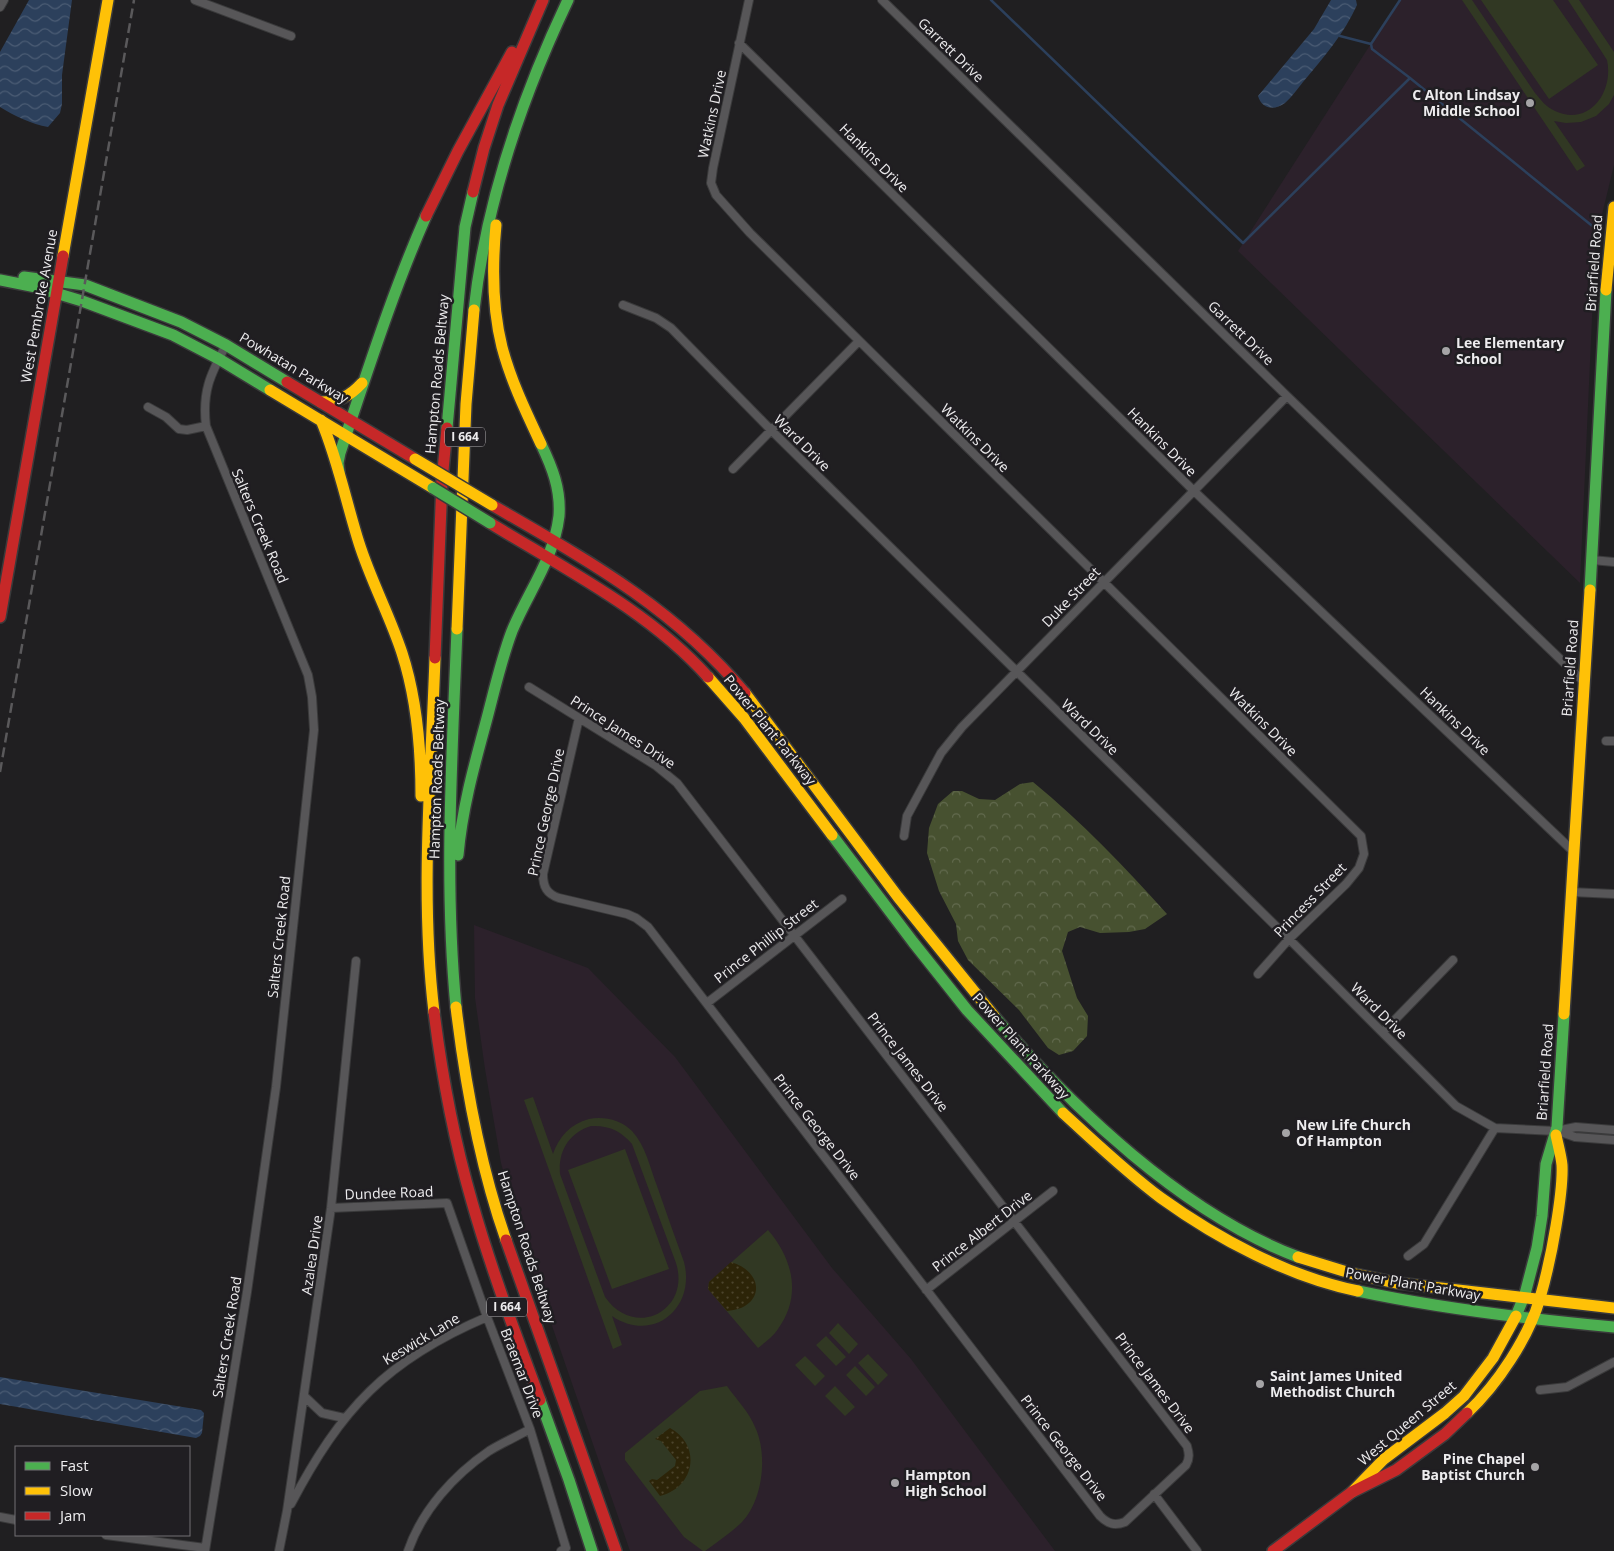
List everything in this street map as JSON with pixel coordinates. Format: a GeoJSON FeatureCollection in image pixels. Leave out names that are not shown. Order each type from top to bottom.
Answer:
{"type":"FeatureCollection","features":[{"type":"Feature","properties":{"kind":"main road","name":"West Pembroke Avenue"},"geometry":{"type":"LineString","coordinates":[[0,617],[108,0]]}},
{"type":"Feature","properties":{"kind":"main road"},"geometry":{"type":"LineString","coordinates":[[339,472],[338,463],[364,381],[410,252],[432,201],[542,0]]}},
{"type":"Feature","properties":{"kind":"main road","name":"Hampton Roads Beltway"},"geometry":{"type":"LineString","coordinates":[[542,0],[498,105],[484,148],[465,227],[442,481],[428,843],[428,930],[430,976],[440,1058],[454,1130],[472,1202],[518,1341],[569,1480],[592,1551]]}},
{"type":"Feature","properties":{"kind":"main road","name":"Hampton Roads Beltway"},"geometry":{"type":"LineString","coordinates":[[568,0],[528,86],[504,158],[482,250],[472,328],[465,431],[450,793],[448,889],[453,986],[462,1056],[475,1128],[505,1236],[616,1551]]}},
{"type":"Feature","properties":{"kind":"main road"},"geometry":{"type":"LineString","coordinates":[[448,889],[457,865],[462,819],[504,654],[522,608],[542,572],[553,541],[560,500],[558,484],[508,365],[499,332],[494,301],[492,257],[504,158]]}},
{"type":"Feature","properties":{"kind":"main road","name":"Briarfield Road"},"geometry":{"type":"LineString","coordinates":[[1524,1297],[1538,1242],[1546,1164],[1556,1131],[1592,560],[1607,276],[1614,206]]}},
{"type":"Feature","properties":{"kind":"main road","name":"Powhatan Parkway"},"geometry":{"type":"LineString","coordinates":[[0,272],[58,288],[173,335],[219,359],[547,558]]}},
{"type":"Feature","properties":{"kind":"main road","name":"Powhatan Parkway"},"geometry":{"type":"LineString","coordinates":[[0,280],[58,288],[85,284],[181,322],[226,345],[553,541]]}},
{"type":"Feature","properties":{"kind":"main road"},"geometry":{"type":"LineString","coordinates":[[321,402],[332,403],[342,400],[353,393],[364,381]]}},
{"type":"Feature","properties":{"kind":"main road"},"geometry":{"type":"LineString","coordinates":[[321,420],[330,441],[359,543],[402,654],[410,682],[418,729],[421,810],[428,843]]}},
{"type":"Feature","properties":{"kind":"main road","name":"Power Plant Parkway"},"geometry":{"type":"LineString","coordinates":[[553,541],[647,601],[715,659],[754,704],[887,882],[973,993],[1018,1044],[1090,1118],[1169,1184],[1217,1217],[1242,1231],[1278,1248],[1324,1265],[1382,1281],[1614,1308]]}},
{"type":"Feature","properties":{"kind":"main road","name":"Power Plant Parkway"},"geometry":{"type":"LineString","coordinates":[[547,558],[638,615],[661,633],[705,674],[750,726],[913,942],[967,1010],[1057,1108],[1137,1179],[1184,1214],[1236,1245],[1290,1270],[1347,1289],[1376,1296],[1515,1317],[1614,1327]]}},
{"type":"Feature","properties":{"kind":"main road","name":"Briarfield Road"},"geometry":{"type":"LineString","coordinates":[[1532,1319],[1540,1299],[1551,1256],[1559,1204],[1562,1165],[1556,1131]]}},
{"type":"Feature","properties":{"kind":"main road","name":"West Queen Street"},"geometry":{"type":"LineString","coordinates":[[1273,1551],[1352,1492],[1384,1459],[1436,1421],[1464,1396],[1496,1354],[1524,1297]]}},
{"type":"Feature","properties":{"kind":"main road","name":"West Queen Street"},"geometry":{"type":"LineString","coordinates":[[1352,1492],[1396,1470],[1440,1438],[1469,1412],[1490,1389],[1507,1366],[1532,1319]]}},
{"type":"Feature","properties":{"kind":"street"},"geometry":{"type":"LineString","coordinates":[[0,7],[4,0]]}},
{"type":"Feature","properties":{"kind":"street"},"geometry":{"type":"LineString","coordinates":[[195,0],[291,36]]}},
{"type":"Feature","properties":{"kind":"street","name":"Watkins Drive"},"geometry":{"type":"LineString","coordinates":[[749,0],[711,183],[716,195],[750,233],[1361,836]]}},
{"type":"Feature","properties":{"kind":"street","name":"Garrett Drive"},"geometry":{"type":"LineString","coordinates":[[882,0],[1583,681]]}},
{"type":"Feature","properties":{"kind":"street","name":"Hankins Drive"},"geometry":{"type":"LineString","coordinates":[[739,43],[1194,491],[1574,852]]}},
{"type":"Feature","properties":{"kind":"street","name":"Ward Drive"},"geometry":{"type":"LineString","coordinates":[[624,306],[656,318],[671,328],[771,430],[1289,939],[1456,1106],[1494,1128],[1556,1131]]}},
{"type":"Feature","properties":{"kind":"street"},"geometry":{"type":"LineString","coordinates":[[733,469],[859,341]]}},
{"type":"Feature","properties":{"kind":"street","name":"Salters Creek Road"},"geometry":{"type":"LineString","coordinates":[[205,1550],[247,1292],[276,1087],[314,730],[312,697],[308,675],[206,426],[204,396],[207,385],[226,345]]}},
{"type":"Feature","properties":{"kind":"street","name":"Duke Street"},"geometry":{"type":"LineString","coordinates":[[904,836],[904,825],[907,816],[941,753],[962,727],[1288,396]]}},
{"type":"Feature","properties":{"kind":"street"},"geometry":{"type":"LineString","coordinates":[[148,407],[166,417],[179,429],[187,430],[206,426]]}},
{"type":"Feature","properties":{"kind":"street"},"geometry":{"type":"LineString","coordinates":[[1592,560],[1614,562]]}},
{"type":"Feature","properties":{"kind":"street","name":"Prince James Drive"},"geometry":{"type":"LineString","coordinates":[[529,687],[670,775],[684,791],[1187,1446],[1189,1460],[1186,1465],[1154,1494]]}},
{"type":"Feature","properties":{"kind":"street","name":"Prince George Drive"},"geometry":{"type":"LineString","coordinates":[[579,718],[543,874],[543,882],[546,889],[552,895],[559,898],[627,914],[643,922],[1105,1521],[1115,1524],[1125,1522],[1154,1494]]}},
{"type":"Feature","properties":{"kind":"street","name":"Princess Street"},"geometry":{"type":"LineString","coordinates":[[1258,974],[1289,939],[1346,884],[1359,868],[1364,854],[1361,836]]}},
{"type":"Feature","properties":{"kind":"street"},"geometry":{"type":"LineString","coordinates":[[1572,892],[1614,894]]}},
{"type":"Feature","properties":{"kind":"street","name":"Prince Phillip Street"},"geometry":{"type":"LineString","coordinates":[[706,1003],[842,899]]}},
{"type":"Feature","properties":{"kind":"street"},"geometry":{"type":"LineString","coordinates":[[1383,1032],[1453,960]]}},
{"type":"Feature","properties":{"kind":"street","name":"Azalea Drive"},"geometry":{"type":"LineString","coordinates":[[279,1551],[287,1510],[331,1208],[356,961]]}},
{"type":"Feature","properties":{"kind":"street"},"geometry":{"type":"LineString","coordinates":[[1556,1131],[1576,1127],[1614,1130]]}},
{"type":"Feature","properties":{"kind":"street"},"geometry":{"type":"LineString","coordinates":[[1408,1256],[1424,1244],[1494,1128]]}},
{"type":"Feature","properties":{"kind":"street"},"geometry":{"type":"LineString","coordinates":[[1556,1131],[1575,1137],[1614,1140]]}},
{"type":"Feature","properties":{"kind":"street","name":"Prince Albert Drive"},"geometry":{"type":"LineString","coordinates":[[926,1290],[1054,1191]]}},
{"type":"Feature","properties":{"kind":"street","name":"Dundee Road"},"geometry":{"type":"LineString","coordinates":[[331,1208],[447,1203]]}},
{"type":"Feature","properties":{"kind":"street","name":"Braemar Drive"},"geometry":{"type":"LineString","coordinates":[[447,1203],[486,1317],[530,1429],[566,1548],[561,1551]]}},
{"type":"Feature","properties":{"kind":"street","name":"Keswick Lane"},"geometry":{"type":"LineString","coordinates":[[287,1510],[315,1460],[344,1418],[365,1394],[392,1371],[453,1331],[486,1317]]}},
{"type":"Feature","properties":{"kind":"street"},"geometry":{"type":"LineString","coordinates":[[1540,1390],[1567,1387],[1614,1362]]}},
{"type":"Feature","properties":{"kind":"street"},"geometry":{"type":"LineString","coordinates":[[304,1396],[322,1413],[344,1418]]}},
{"type":"Feature","properties":{"kind":"street"},"geometry":{"type":"LineString","coordinates":[[408,1551],[417,1528],[431,1506],[455,1479],[489,1452],[530,1429]]}},
{"type":"Feature","properties":{"kind":"street"},"geometry":{"type":"LineString","coordinates":[[1154,1494],[1197,1551]]}},
{"type":"Feature","properties":{"kind":"street"},"geometry":{"type":"LineString","coordinates":[[0,1518],[15,1520]]}},
{"type":"Feature","properties":{"kind":"street"},"geometry":{"type":"LineString","coordinates":[[113,1536],[205,1550]]}},
{"type":"Feature","properties":{"kind":"shaded area"},"geometry":{"type":"Polygon","coordinates":[[[1399,0],[1614,0],[1614,165],[1598,231],[1596,230],[1580,583],[1238,251],[1399,0]]]}},
{"type":"Feature","properties":{"kind":"shaded area","name":"Hampton High School"},"geometry":{"type":"Polygon","coordinates":[[[474,925],[588,968],[675,1057],[832,1268],[911,1359],[1055,1551],[630,1551],[522,1239],[501,1163],[475,998],[474,925]]]}},
{"type":"Feature","properties":{"kind":"green space"},"geometry":{"type":"Polygon","coordinates":[[[1462,0],[1472,0],[1542,101],[1555,111],[1567,115],[1578,114],[1596,104],[1607,84],[1607,60],[1568,0],[1579,0],[1614,52],[1614,95],[1609,104],[1596,116],[1581,122],[1566,123],[1554,121],[1585,166],[1577,171],[1462,0]]]}},
{"type":"Feature","properties":{"kind":"green space"},"geometry":{"type":"Polygon","coordinates":[[[1481,0],[1553,0],[1598,65],[1549,99],[1481,0]]]}},
{"type":"Feature","properties":{"kind":"green space"},"geometry":{"type":"Polygon","coordinates":[[[1033,782],[1103,845],[1167,914],[1145,929],[1129,932],[1100,933],[1080,927],[1068,932],[1062,951],[1077,998],[1088,1016],[1087,1036],[1073,1051],[1059,1055],[1048,1048],[1019,1010],[968,960],[958,941],[956,924],[939,891],[927,853],[929,828],[938,804],[953,791],[962,791],[979,799],[995,800],[1020,784],[1033,782]]]}},
{"type":"Feature","properties":{"kind":"green space"},"geometry":{"type":"Polygon","coordinates":[[[533,1097],[553,1154],[558,1142],[576,1124],[589,1119],[600,1118],[612,1120],[628,1127],[641,1143],[647,1157],[684,1262],[686,1279],[684,1294],[677,1307],[668,1317],[656,1323],[642,1326],[627,1324],[612,1316],[622,1345],[613,1349],[524,1100],[533,1097]],[[591,1126],[577,1133],[566,1144],[561,1158],[560,1174],[605,1297],[617,1310],[631,1316],[645,1318],[657,1314],[668,1306],[675,1294],[678,1280],[676,1263],[632,1144],[614,1130],[591,1126]]]}},
{"type":"Feature","properties":{"kind":"green space"},"geometry":{"type":"Polygon","coordinates":[[[625,1149],[669,1269],[612,1289],[568,1170],[625,1149]]]}},
{"type":"Feature","properties":{"kind":"green space"},"geometry":{"type":"Polygon","coordinates":[[[768,1230],[777,1241],[788,1265],[792,1291],[790,1304],[778,1329],[758,1348],[708,1289],[709,1282],[768,1230]]]}},
{"type":"Feature","properties":{"kind":"green space"},"geometry":{"type":"Polygon","coordinates":[[[838,1323],[858,1344],[849,1354],[829,1333],[838,1323]]]}},
{"type":"Feature","properties":{"kind":"green space"},"geometry":{"type":"Polygon","coordinates":[[[826,1336],[846,1357],[836,1366],[816,1345],[826,1336]]]}},
{"type":"Feature","properties":{"kind":"green space"},"geometry":{"type":"Polygon","coordinates":[[[868,1354],[888,1375],[878,1385],[858,1363],[868,1354]]]}},
{"type":"Feature","properties":{"kind":"green space"},"geometry":{"type":"Polygon","coordinates":[[[805,1356],[825,1376],[815,1386],[795,1365],[805,1356]]]}},
{"type":"Feature","properties":{"kind":"green space"},"geometry":{"type":"Polygon","coordinates":[[[855,1366],[875,1387],[866,1396],[846,1375],[855,1366]]]}},
{"type":"Feature","properties":{"kind":"green space"},"geometry":{"type":"Polygon","coordinates":[[[727,1386],[746,1411],[755,1427],[761,1450],[761,1476],[755,1502],[749,1513],[733,1530],[703,1551],[684,1537],[625,1460],[625,1453],[700,1391],[727,1386]]]}},
{"type":"Feature","properties":{"kind":"green space"},"geometry":{"type":"Polygon","coordinates":[[[835,1386],[855,1407],[845,1416],[825,1396],[835,1386]]]}},
{"type":"Feature","properties":{"kind":"sand"},"geometry":{"type":"Polygon","coordinates":[[[731,1262],[743,1267],[751,1274],[756,1290],[754,1298],[748,1304],[739,1309],[727,1311],[708,1289],[709,1282],[731,1262]]]}},
{"type":"Feature","properties":{"kind":"sand"},"geometry":{"type":"Polygon","coordinates":[[[670,1428],[680,1435],[687,1445],[690,1465],[687,1475],[681,1484],[672,1491],[660,1496],[649,1481],[652,1479],[657,1480],[675,1466],[676,1460],[661,1441],[655,1439],[670,1428]]]}},
{"type":"Feature","properties":{"kind":"water"},"geometry":{"type":"Polygon","coordinates":[[[29,0],[72,0],[62,75],[62,104],[60,113],[48,127],[11,114],[0,107],[0,52],[29,0]]]}},
{"type":"Feature","properties":{"kind":"water"},"geometry":{"type":"Polygon","coordinates":[[[1331,0],[1356,0],[1357,5],[1333,45],[1290,98],[1281,106],[1273,108],[1265,106],[1258,96],[1314,29],[1331,0]]]}},
{"type":"Feature","properties":{"kind":"water"},"geometry":{"type":"Polygon","coordinates":[[[0,1377],[201,1410],[204,1413],[202,1433],[196,1438],[0,1404],[0,1377]]]}},
{"type":"Feature","properties":{"kind":"waterway"},"geometry":{"type":"LineString","coordinates":[[991,0],[1243,243],[1410,78],[1596,229]]}},
{"type":"Feature","properties":{"kind":"waterway"},"geometry":{"type":"LineString","coordinates":[[1400,0],[1371,44],[1372,49],[1410,78]]}},
{"type":"Feature","properties":{"kind":"waterway"},"geometry":{"type":"LineString","coordinates":[[1340,36],[1371,44]]}},
{"type":"Feature","properties":{"kind":"railway"},"geometry":{"type":"LineString","coordinates":[[0,772],[134,0]]}},
{"type":"Feature","properties":{"kind":"traffic: fast"},"geometry":{"type":"LineString","coordinates":[[474,310],[487,230],[508,151],[535,75],[568,0]]}},
{"type":"Feature","properties":{"kind":"traffic: fast"},"geometry":{"type":"LineString","coordinates":[[447,428],[465,227],[473,192]]}},
{"type":"Feature","properties":{"kind":"traffic: fast"},"geometry":{"type":"LineString","coordinates":[[339,472],[340,453],[370,363],[402,274],[426,216]]}},
{"type":"Feature","properties":{"kind":"traffic: fast"},"geometry":{"type":"LineString","coordinates":[[24,277],[85,285],[181,322],[226,345],[287,382]]}},
{"type":"Feature","properties":{"kind":"traffic: fast"},"geometry":{"type":"LineString","coordinates":[[0,280],[36,287],[82,301],[173,335],[219,359],[270,390]]}},
{"type":"Feature","properties":{"kind":"traffic: fast"},"geometry":{"type":"LineString","coordinates":[[1590,590],[1606,290]]}},
{"type":"Feature","properties":{"kind":"traffic: fast"},"geometry":{"type":"LineString","coordinates":[[458,855],[462,821],[469,788],[504,653],[518,617],[540,575],[556,532],[559,516],[559,497],[552,470],[541,444]]}},
{"type":"Feature","properties":{"kind":"traffic: fast"},"geometry":{"type":"LineString","coordinates":[[433,488],[490,523]]}},
{"type":"Feature","properties":{"kind":"traffic: fast"},"geometry":{"type":"LineString","coordinates":[[456,1007],[450,913],[450,819],[457,629]]}},
{"type":"Feature","properties":{"kind":"traffic: fast"},"geometry":{"type":"LineString","coordinates":[[832,835],[967,1010],[1063,1113]]}},
{"type":"Feature","properties":{"kind":"traffic: fast"},"geometry":{"type":"LineString","coordinates":[[1516,1316],[1525,1294],[1537,1248],[1542,1216],[1546,1164],[1557,1127],[1564,1014]]}},
{"type":"Feature","properties":{"kind":"traffic: fast"},"geometry":{"type":"LineString","coordinates":[[994,1016],[1058,1086],[1132,1155],[1172,1186],[1213,1214],[1255,1238],[1298,1257]]}},
{"type":"Feature","properties":{"kind":"traffic: fast"},"geometry":{"type":"LineString","coordinates":[[1358,1291],[1486,1313],[1614,1327]]}},
{"type":"Feature","properties":{"kind":"traffic: fast"},"geometry":{"type":"LineString","coordinates":[[540,1400],[592,1551]]}},
{"type":"Feature","properties":{"kind":"traffic: slow"},"geometry":{"type":"LineString","coordinates":[[63,256],[108,0]]}},
{"type":"Feature","properties":{"kind":"traffic: slow"},"geometry":{"type":"LineString","coordinates":[[1606,290],[1614,207]]}},
{"type":"Feature","properties":{"kind":"traffic: slow"},"geometry":{"type":"LineString","coordinates":[[496,225],[494,286],[496,317],[502,347],[514,384],[541,444]]}},
{"type":"Feature","properties":{"kind":"traffic: slow"},"geometry":{"type":"LineString","coordinates":[[457,629],[466,404],[474,310]]}},
{"type":"Feature","properties":{"kind":"traffic: slow"},"geometry":{"type":"LineString","coordinates":[[321,402],[333,401],[344,397],[362,383]]}},
{"type":"Feature","properties":{"kind":"traffic: slow"},"geometry":{"type":"LineString","coordinates":[[270,390],[433,488]]}},
{"type":"Feature","properties":{"kind":"traffic: slow"},"geometry":{"type":"LineString","coordinates":[[321,420],[342,481],[354,528],[407,670],[415,706],[421,796]]}},
{"type":"Feature","properties":{"kind":"traffic: slow"},"geometry":{"type":"LineString","coordinates":[[415,459],[492,505]]}},
{"type":"Feature","properties":{"kind":"traffic: slow"},"geometry":{"type":"LineString","coordinates":[[1564,1014],[1590,590]]}},
{"type":"Feature","properties":{"kind":"traffic: slow"},"geometry":{"type":"LineString","coordinates":[[434,1012],[430,968],[427,880],[435,658]]}},
{"type":"Feature","properties":{"kind":"traffic: slow"},"geometry":{"type":"LineString","coordinates":[[708,677],[744,718],[832,835]]}},
{"type":"Feature","properties":{"kind":"traffic: slow"},"geometry":{"type":"LineString","coordinates":[[745,693],[898,897],[994,1016]]}},
{"type":"Feature","properties":{"kind":"traffic: slow"},"geometry":{"type":"LineString","coordinates":[[456,1007],[475,1125],[489,1184],[506,1240]]}},
{"type":"Feature","properties":{"kind":"traffic: slow"},"geometry":{"type":"LineString","coordinates":[[1063,1113],[1148,1188],[1206,1228],[1255,1255],[1280,1266],[1332,1285],[1358,1291]]}},
{"type":"Feature","properties":{"kind":"traffic: slow"},"geometry":{"type":"LineString","coordinates":[[1467,1413],[1490,1389],[1511,1360],[1528,1328],[1540,1298],[1553,1244],[1561,1188],[1562,1165],[1556,1135]]}},
{"type":"Feature","properties":{"kind":"traffic: slow"},"geometry":{"type":"LineString","coordinates":[[1298,1257],[1350,1273],[1397,1283],[1614,1308]]}},
{"type":"Feature","properties":{"kind":"traffic: slow"},"geometry":{"type":"LineString","coordinates":[[1352,1492],[1384,1459],[1445,1413],[1464,1396],[1493,1358],[1516,1316]]}},
{"type":"Feature","properties":{"kind":"traffic: jam"},"geometry":{"type":"LineString","coordinates":[[473,192],[484,148],[498,105],[543,0]]}},
{"type":"Feature","properties":{"kind":"traffic: jam"},"geometry":{"type":"LineString","coordinates":[[426,216],[458,151],[512,52]]}},
{"type":"Feature","properties":{"kind":"traffic: jam"},"geometry":{"type":"LineString","coordinates":[[0,617],[63,256]]}},
{"type":"Feature","properties":{"kind":"traffic: jam"},"geometry":{"type":"LineString","coordinates":[[287,382],[415,459]]}},
{"type":"Feature","properties":{"kind":"traffic: jam"},"geometry":{"type":"LineString","coordinates":[[435,658],[442,481],[447,428]]}},
{"type":"Feature","properties":{"kind":"traffic: jam"},"geometry":{"type":"LineString","coordinates":[[492,505],[595,566],[658,610],[717,662],[745,693]]}},
{"type":"Feature","properties":{"kind":"traffic: jam"},"geometry":{"type":"LineString","coordinates":[[490,523],[605,592],[633,611],[685,653],[708,677]]}},
{"type":"Feature","properties":{"kind":"traffic: jam"},"geometry":{"type":"LineString","coordinates":[[434,1012],[449,1108],[479,1227],[540,1400]]}},
{"type":"Feature","properties":{"kind":"traffic: jam"},"geometry":{"type":"LineString","coordinates":[[506,1240],[616,1551]]}},
{"type":"Feature","properties":{"kind":"traffic: jam"},"geometry":{"type":"LineString","coordinates":[[1273,1551],[1352,1492],[1396,1470],[1445,1434],[1467,1413]]}},
{"type":"Feature","properties":{"kind":"place","name":"C Alton Lindsay Middle School"},"geometry":{"type":"Point","coordinates":[1530,103]}},
{"type":"Feature","properties":{"kind":"place","name":"Lee Elementary School"},"geometry":{"type":"Point","coordinates":[1446,351]}},
{"type":"Feature","properties":{"kind":"place","name":"New Life Church Of Hampton"},"geometry":{"type":"Point","coordinates":[1286,1133]}},
{"type":"Feature","properties":{"kind":"place","name":"Saint James United Methodist Church"},"geometry":{"type":"Point","coordinates":[1260,1384]}},
{"type":"Feature","properties":{"kind":"place","name":"Pine Chapel Baptist Church"},"geometry":{"type":"Point","coordinates":[1535,1467]}},
{"type":"Feature","properties":{"kind":"place","name":"Hampton High School"},"geometry":{"type":"Point","coordinates":[895,1483]}}]}
